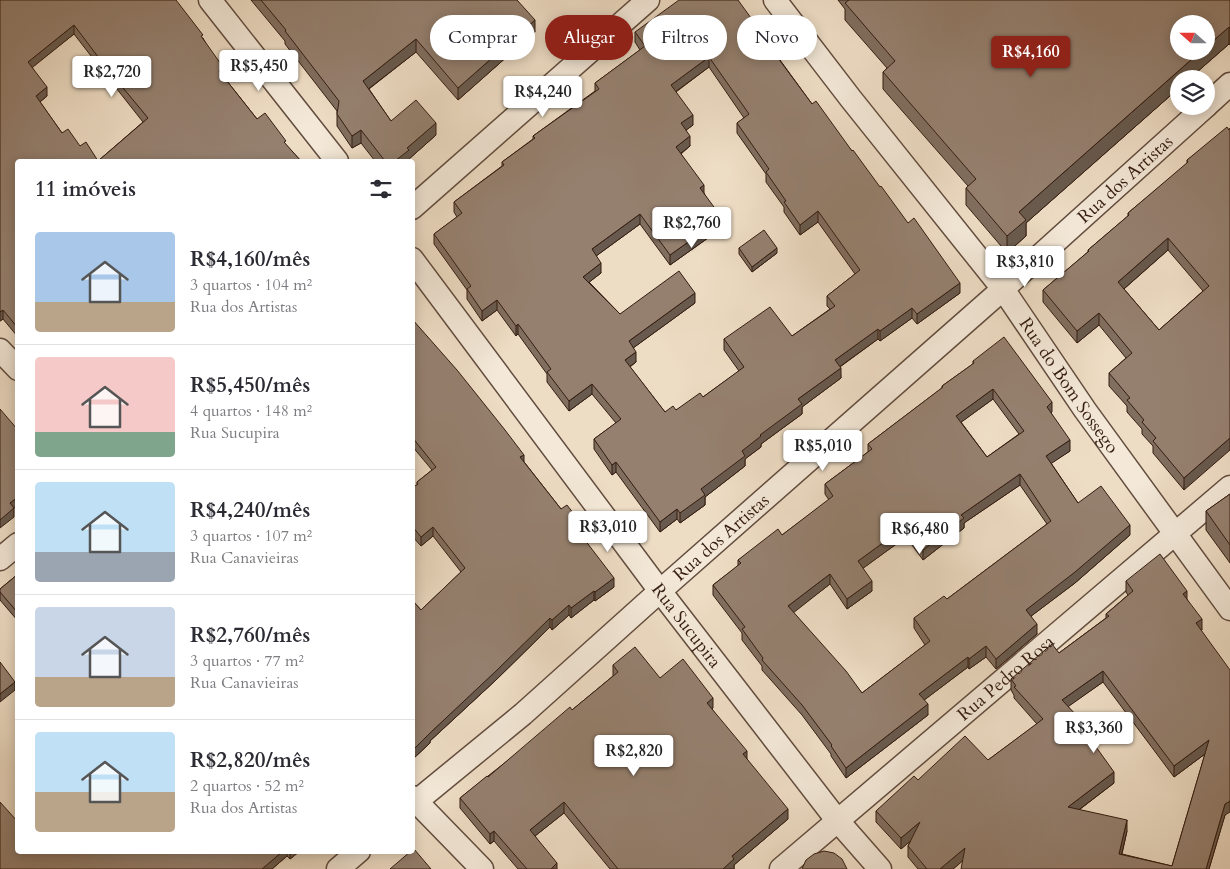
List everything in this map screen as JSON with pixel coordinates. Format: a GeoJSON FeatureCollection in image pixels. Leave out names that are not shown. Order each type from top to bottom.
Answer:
{"type":"FeatureCollection","features":[{"type":"Feature","properties":{"kind":"street"},"geometry":{"type":"LineString","coordinates":[[210,0],[335,159]]}},
{"type":"Feature","properties":{"kind":"street"},"geometry":{"type":"LineString","coordinates":[[415,205],[648,0]]}},
{"type":"Feature","properties":{"kind":"street","name":"Rua do Bom Sossego"},"geometry":{"type":"LineString","coordinates":[[776,0],[851,99],[1003,289],[1085,410],[1230,609]]}},
{"type":"Feature","properties":{"kind":"street","name":"Rua dos Artistas"},"geometry":{"type":"LineString","coordinates":[[1215,98],[1230,84]]}},
{"type":"Feature","properties":{"kind":"street","name":"Rua dos Artistas"},"geometry":{"type":"LineString","coordinates":[[415,800],[524,714],[1196,115]]}},
{"type":"Feature","properties":{"kind":"street","name":"Rua Sucupira"},"geometry":{"type":"LineString","coordinates":[[415,263],[660,591],[837,820],[880,869]]}},
{"type":"Feature","properties":{"kind":"street"},"geometry":{"type":"LineString","coordinates":[[0,350],[15,366]]}},
{"type":"Feature","properties":{"kind":"street","name":"Rua Pedro Rosa"},"geometry":{"type":"LineString","coordinates":[[781,869],[1230,487]]}},
{"type":"Feature","properties":{"kind":"street"},"geometry":{"type":"LineString","coordinates":[[0,559],[15,546]]}},
{"type":"Feature","properties":{"kind":"street"},"geometry":{"type":"LineString","coordinates":[[415,802],[482,869]]}},
{"type":"Feature","properties":{"kind":"street"},"geometry":{"type":"LineString","coordinates":[[338,869],[356,854]]}},
{"type":"Feature","properties":{"kind":"building"},"geometry":{"type":"Polygon","coordinates":[[[0,0],[176,0],[203,35],[201,36],[223,67],[219,71],[257,119],[265,113],[286,141],[284,142],[299,159],[100,159],[148,118],[74,25],[28,62],[47,87],[36,96],[62,133],[68,129],[80,146],[86,142],[97,159],[15,159],[15,324],[3,310],[0,312],[0,0]]]}},
{"type":"Feature","properties":{"kind":"building"},"geometry":{"type":"Polygon","coordinates":[[[261,0],[517,0],[530,15],[430,15],[430,55],[416,39],[363,81],[391,121],[416,100],[436,123],[407,148],[409,150],[398,159],[383,159],[361,130],[352,136],[337,114],[339,101],[261,0]]]}},
{"type":"Feature","properties":{"kind":"building"},"geometry":{"type":"Polygon","coordinates":[[[679,0],[738,0],[749,15],[737,15],[737,60],[779,60],[812,104],[816,101],[908,223],[914,218],[960,283],[917,314],[912,308],[880,331],[878,329],[835,360],[841,368],[798,399],[802,404],[760,435],[742,451],[745,456],[701,489],[705,495],[680,513],[677,509],[660,522],[616,462],[612,465],[594,439],[621,419],[592,384],[569,401],[547,372],[551,369],[518,324],[516,326],[497,300],[482,311],[467,289],[471,286],[434,234],[462,213],[454,202],[504,165],[502,162],[535,138],[533,136],[599,89],[595,83],[626,60],[633,60],[633,55],[643,47],[643,60],[705,60],[671,85],[693,115],[681,123],[690,136],[676,147],[704,185],[700,188],[722,218],[670,255],[640,214],[592,249],[601,263],[583,277],[620,314],[679,271],[695,293],[629,341],[636,352],[625,360],[665,412],[673,406],[676,410],[700,393],[703,397],[744,367],[724,339],[770,307],[792,336],[835,306],[827,296],[860,270],[818,211],[800,225],[766,172],[769,169],[737,123],[749,114],[711,60],[727,60],[727,15],[658,15],[679,0]]]}},
{"type":"Feature","properties":{"kind":"building"},"geometry":{"type":"Polygon","coordinates":[[[849,0],[1230,0],[1230,29],[1229,27],[1215,39],[1215,15],[1170,15],[1170,60],[1191,60],[1180,70],[1170,70],[1170,78],[1019,212],[1026,220],[1007,236],[966,188],[976,179],[883,72],[895,61],[845,3],[849,0]]]}},
{"type":"Feature","properties":{"kind":"building"},"geometry":{"type":"Polygon","coordinates":[[[643,26],[643,43],[635,32],[643,26]]]}},
{"type":"Feature","properties":{"kind":"building"},"geometry":{"type":"Polygon","coordinates":[[[434,60],[490,60],[458,88],[434,60]]]}},
{"type":"Feature","properties":{"kind":"building"},"geometry":{"type":"Polygon","coordinates":[[[1227,127],[1229,130],[1230,128],[1230,438],[1184,478],[1153,441],[1156,438],[1127,400],[1130,398],[1109,373],[1132,353],[1099,313],[1077,331],[1043,290],[1188,162],[1187,160],[1227,127]],[[1168,238],[1118,282],[1159,330],[1209,286],[1168,238]]]}},
{"type":"Feature","properties":{"kind":"building"},"geometry":{"type":"Polygon","coordinates":[[[764,230],[777,248],[752,267],[739,248],[764,230]]]}},
{"type":"Feature","properties":{"kind":"building"},"geometry":{"type":"Polygon","coordinates":[[[415,322],[457,370],[505,430],[524,455],[520,457],[561,509],[567,505],[584,527],[578,531],[614,578],[571,608],[569,605],[552,620],[550,618],[415,748],[415,603],[421,610],[465,568],[433,527],[421,537],[415,530],[415,486],[418,484],[417,482],[436,467],[415,441],[415,322]]]}},
{"type":"Feature","properties":{"kind":"building"},"geometry":{"type":"Polygon","coordinates":[[[1004,337],[1052,402],[1047,407],[1070,440],[1046,456],[1078,503],[1101,486],[1130,525],[1075,572],[1026,610],[1037,624],[996,659],[986,646],[969,659],[968,657],[919,694],[928,704],[846,768],[832,745],[802,705],[762,660],[763,658],[742,629],[745,627],[713,585],[741,563],[738,560],[778,529],[782,535],[833,496],[825,484],[872,449],[868,444],[974,363],[973,361],[1004,337]],[[993,389],[956,416],[987,457],[1024,431],[993,389]],[[1020,474],[961,515],[964,518],[923,550],[906,526],[858,561],[872,581],[847,599],[830,574],[788,606],[846,671],[862,693],[930,641],[914,618],[944,596],[947,599],[1051,521],[1020,474]]]}},
{"type":"Feature","properties":{"kind":"building"},"geometry":{"type":"Polygon","coordinates":[[[0,409],[15,426],[15,499],[10,503],[14,508],[0,520],[0,409]]]}},
{"type":"Feature","properties":{"kind":"building"},"geometry":{"type":"Polygon","coordinates":[[[1230,494],[1230,545],[1206,511],[1230,494]]]}},
{"type":"Feature","properties":{"kind":"building"},"geometry":{"type":"Polygon","coordinates":[[[1160,554],[1187,591],[1183,594],[1202,619],[1196,623],[1230,670],[1230,801],[1225,804],[1206,869],[961,869],[965,848],[940,869],[927,869],[908,846],[920,822],[901,838],[876,811],[914,776],[918,780],[965,736],[988,760],[1043,719],[1014,687],[1016,686],[1011,679],[1052,644],[1059,653],[1109,616],[1106,614],[1133,591],[1126,581],[1160,554]],[[1103,671],[1062,700],[1078,717],[1076,719],[1114,772],[1068,807],[1127,820],[1119,854],[1172,866],[1209,740],[1174,766],[1103,671]]]}},
{"type":"Feature","properties":{"kind":"building"},"geometry":{"type":"Polygon","coordinates":[[[15,576],[15,610],[0,592],[0,589],[15,576]]]}},
{"type":"Feature","properties":{"kind":"building"},"geometry":{"type":"Polygon","coordinates":[[[635,647],[660,678],[683,659],[713,698],[707,703],[747,751],[743,754],[788,809],[732,856],[734,859],[723,869],[618,869],[564,802],[530,830],[557,863],[551,869],[527,869],[494,831],[490,834],[460,798],[488,777],[570,707],[572,710],[618,672],[613,665],[635,647]]]}},
{"type":"Feature","properties":{"kind":"building"},"geometry":{"type":"Polygon","coordinates":[[[0,662],[15,682],[0,694],[0,662]]]}},
{"type":"Feature","properties":{"kind":"building"},"geometry":{"type":"Polygon","coordinates":[[[0,802],[15,819],[15,854],[280,854],[262,869],[0,869],[0,802]]]}},
{"type":"Feature","properties":{"kind":"building"},"geometry":{"type":"Polygon","coordinates":[[[415,850],[431,869],[390,869],[408,854],[415,854],[415,850]]]}},
{"type":"Feature","properties":{"kind":"building"},"geometry":{"type":"Polygon","coordinates":[[[824,851],[834,853],[842,859],[847,869],[802,869],[806,860],[814,854],[824,851]]]}}]}
